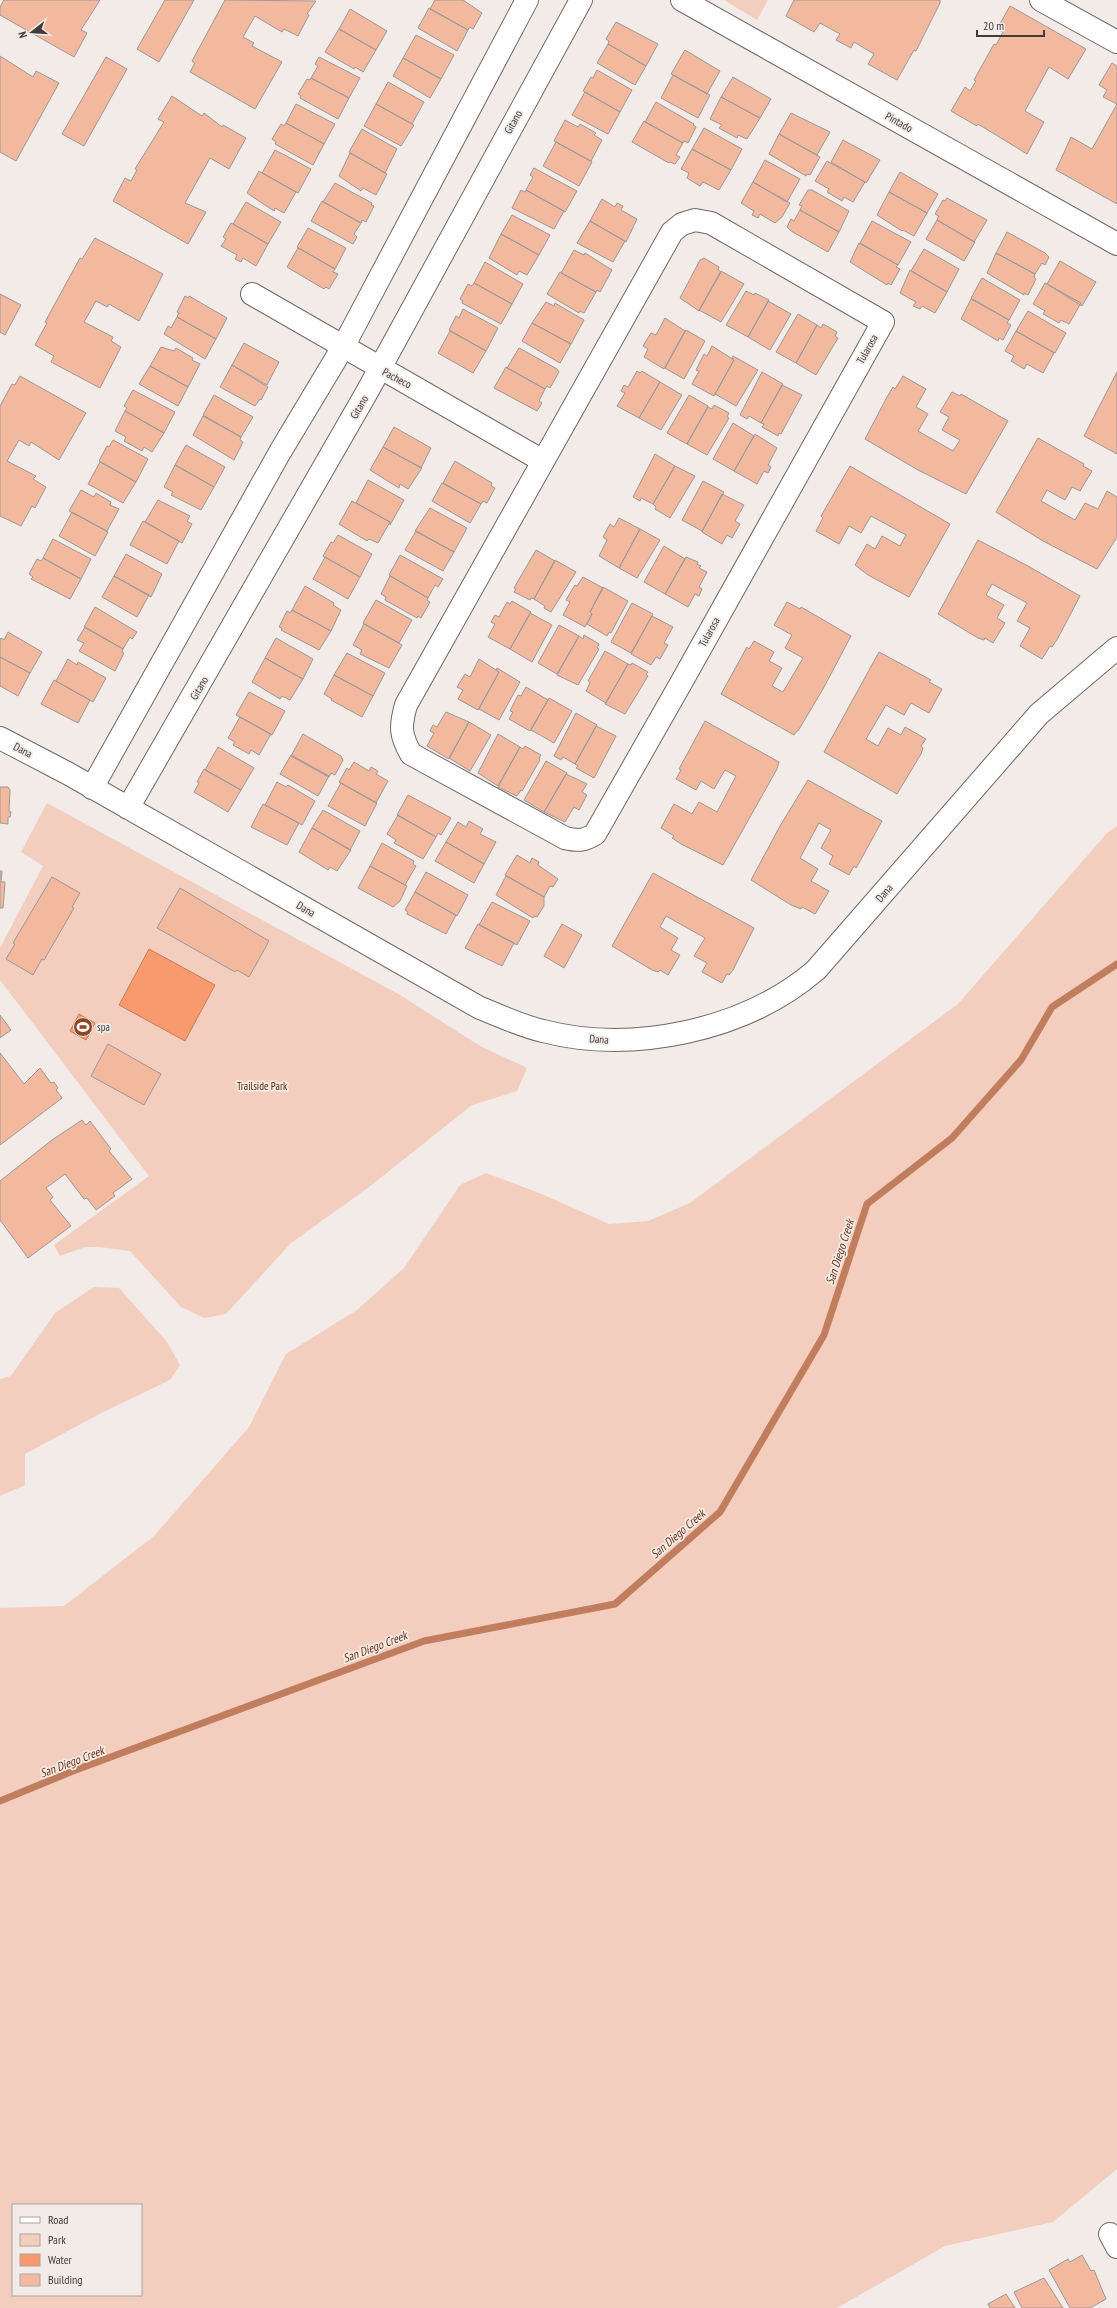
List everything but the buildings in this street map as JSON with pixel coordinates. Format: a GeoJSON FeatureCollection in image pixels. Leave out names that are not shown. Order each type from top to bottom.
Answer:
{"type":"FeatureCollection","features":[{"type":"Feature","properties":{"kind":"street"},"geometry":{"type":"LineString","coordinates":[[92,788],[280,452],[342,347],[527,0]]}},
{"type":"Feature","properties":{"kind":"street","name":"Gitano"},"geometry":{"type":"LineString","coordinates":[[128,808],[380,369],[581,0]]}},
{"type":"Feature","properties":{"kind":"street","name":"Pintado"},"geometry":{"type":"LineString","coordinates":[[682,0],[1117,244]]}},
{"type":"Feature","properties":{"kind":"street"},"geometry":{"type":"LineString","coordinates":[[1041,0],[1117,42]]}},
{"type":"Feature","properties":{"kind":"street","name":"Tularosa"},"geometry":{"type":"LineString","coordinates":[[695,220],[711,223],[883,322],[682,683],[595,834],[584,841],[565,838],[411,754],[403,739],[401,722],[406,705],[543,461],[672,232],[682,224],[695,220]]}},
{"type":"Feature","properties":{"kind":"street","name":"Pacheco"},"geometry":{"type":"LineString","coordinates":[[252,294],[319,331],[342,347],[380,369],[403,380],[543,461]]}},
{"type":"Feature","properties":{"kind":"street","name":"Dana"},"geometry":{"type":"LineString","coordinates":[[0,738],[128,808],[480,1008],[518,1024],[568,1036],[614,1040],[678,1034],[722,1023],[743,1014],[803,981],[816,970],[882,897],[1039,714],[1117,648]]}},
{"type":"Feature","properties":{"kind":"green space"},"geometry":{"type":"Polygon","coordinates":[[[724,0],[768,0],[757,20],[724,0]]]}},
{"type":"Feature","properties":{"kind":"green space","name":"Trailside Park"},"geometry":{"type":"Polygon","coordinates":[[[47,803],[400,995],[480,1046],[527,1068],[517,1091],[472,1105],[369,1187],[291,1243],[226,1314],[204,1318],[181,1307],[130,1251],[100,1247],[85,1247],[60,1256],[54,1245],[149,1176],[0,980],[0,948],[43,866],[21,852],[47,803]]]}},
{"type":"Feature","properties":{"kind":"green space"},"geometry":{"type":"Polygon","coordinates":[[[1117,826],[1117,2169],[1053,2222],[945,2246],[837,2308],[0,2308],[0,1608],[64,1606],[154,1536],[249,1427],[286,1354],[357,1310],[404,1268],[460,1185],[486,1173],[544,1195],[609,1224],[648,1221],[690,1203],[958,1004],[1107,833],[1117,826]]]}},
{"type":"Feature","properties":{"kind":"green space"},"geometry":{"type":"Polygon","coordinates":[[[94,1287],[119,1288],[167,1342],[180,1365],[170,1380],[103,1412],[25,1454],[25,1485],[0,1496],[0,1379],[11,1376],[55,1313],[94,1287]]]}},
{"type":"Feature","properties":{"kind":"water"},"geometry":{"type":"Polygon","coordinates":[[[149,949],[215,985],[185,1041],[119,1005],[149,949]]]}},
{"type":"Feature","properties":{"kind":"water","name":"spa"},"geometry":{"type":"Polygon","coordinates":[[[79,1014],[95,1023],[86,1040],[70,1031],[79,1014]]]}},
{"type":"Feature","properties":{"kind":"waterway","name":"San Diego Creek"},"geometry":{"type":"LineString","coordinates":[[0,1801],[73,1771],[424,1641],[615,1604],[720,1512],[824,1335],[867,1204],[952,1138],[1021,1060],[1052,1007],[1117,964]]}},
{"type":"Feature","properties":{"kind":"place","name":"spa"},"geometry":{"type":"Point","coordinates":[83,1027]}}]}
